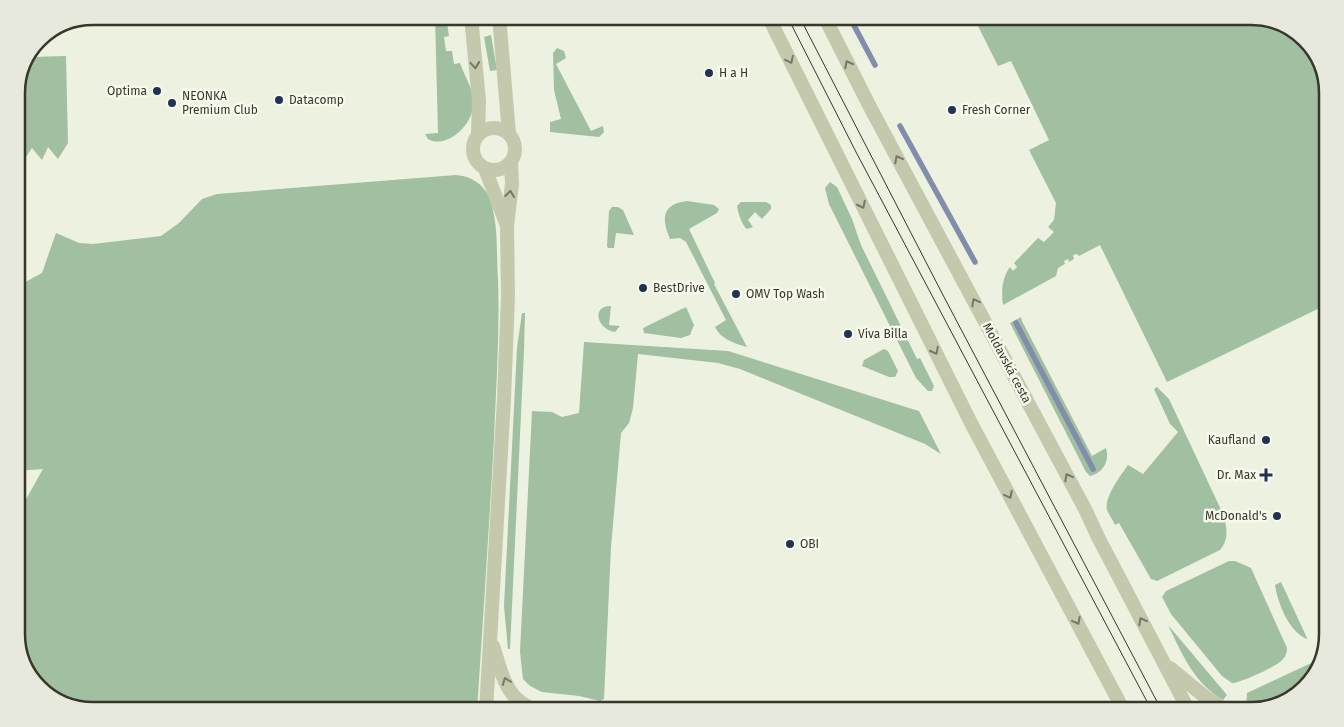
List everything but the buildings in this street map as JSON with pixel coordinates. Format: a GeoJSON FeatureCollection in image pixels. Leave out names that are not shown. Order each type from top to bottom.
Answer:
{"type":"FeatureCollection","features":[{"type":"Feature","properties":{"kind":"street"},"geometry":{"type":"LineString","coordinates":[[472,25],[478,100],[478,134],[472,146],[473,153],[479,165],[485,169],[499,170],[511,162],[514,157],[515,146],[509,134],[500,25]]}},
{"type":"Feature","properties":{"kind":"street"},"geometry":{"type":"LineString","coordinates":[[772,25],[971,423],[1119,702]]}},
{"type":"Feature","properties":{"kind":"street","name":"Moldavská cesta"},"geometry":{"type":"LineString","coordinates":[[829,25],[870,107],[1058,458],[1184,702]]}},
{"type":"Feature","properties":{"kind":"street"},"geometry":{"type":"LineString","coordinates":[[478,134],[490,128],[497,128],[509,134]]}},
{"type":"Feature","properties":{"kind":"street"},"geometry":{"type":"LineString","coordinates":[[487,702],[504,398],[508,295],[507,226],[512,184],[511,162]]}},
{"type":"Feature","properties":{"kind":"street"},"geometry":{"type":"LineString","coordinates":[[485,169],[507,226]]}},
{"type":"Feature","properties":{"kind":"street"},"geometry":{"type":"LineString","coordinates":[[491,640],[506,684],[519,702]]}},
{"type":"Feature","properties":{"kind":"street"},"geometry":{"type":"LineString","coordinates":[[1165,664],[1213,702]]}},
{"type":"Feature","properties":{"kind":"street"},"geometry":{"type":"LineString","coordinates":[[1109,683],[1113,702]]}},
{"type":"Feature","properties":{"kind":"green space"},"geometry":{"type":"Polygon","coordinates":[[[435,25],[447,25],[449,36],[444,37],[446,51],[452,51],[454,64],[460,63],[471,88],[473,105],[467,122],[451,138],[438,142],[431,141],[425,134],[438,133],[435,25]]]}},
{"type":"Feature","properties":{"kind":"green space"},"geometry":{"type":"Polygon","coordinates":[[[978,25],[1251,25],[1269,27],[1289,36],[1308,55],[1318,79],[1319,88],[1319,308],[1167,382],[1100,245],[1079,256],[1077,254],[1073,255],[1074,259],[1069,262],[1068,259],[1064,261],[1065,264],[1058,268],[1056,276],[1003,305],[1003,285],[1007,271],[1010,267],[1013,271],[1017,267],[1014,263],[1038,238],[1044,242],[1054,232],[1048,227],[1054,220],[1056,203],[1029,150],[1049,140],[1011,61],[998,66],[978,25]]]}},
{"type":"Feature","properties":{"kind":"green space"},"geometry":{"type":"Polygon","coordinates":[[[491,35],[497,70],[490,71],[484,37],[491,35]]]}},
{"type":"Feature","properties":{"kind":"green space"},"geometry":{"type":"Polygon","coordinates":[[[557,48],[564,51],[566,58],[556,64],[591,131],[603,126],[604,132],[599,137],[550,132],[550,122],[561,119],[554,90],[553,53],[557,48]]]}},
{"type":"Feature","properties":{"kind":"green space"},"geometry":{"type":"Polygon","coordinates":[[[66,56],[68,143],[58,159],[48,147],[42,160],[32,148],[25,158],[25,88],[27,75],[36,57],[66,56]]]}},
{"type":"Feature","properties":{"kind":"green space"},"geometry":{"type":"Polygon","coordinates":[[[456,175],[471,179],[480,185],[489,197],[494,217],[496,238],[498,359],[478,702],[93,702],[75,700],[55,691],[36,672],[26,648],[25,639],[25,501],[43,469],[25,470],[25,282],[42,273],[56,233],[79,243],[93,244],[161,236],[179,223],[202,199],[217,194],[456,175]]]}},
{"type":"Feature","properties":{"kind":"green space"},"geometry":{"type":"Polygon","coordinates":[[[830,182],[837,187],[852,219],[861,245],[917,359],[920,358],[934,386],[932,391],[928,391],[916,378],[829,204],[825,188],[830,182]]]}},
{"type":"Feature","properties":{"kind":"green space"},"geometry":{"type":"Polygon","coordinates":[[[687,201],[714,205],[719,209],[717,213],[689,229],[714,284],[747,347],[728,340],[715,327],[726,320],[686,242],[680,238],[670,239],[665,225],[666,213],[673,205],[687,201]]]}},
{"type":"Feature","properties":{"kind":"green space"},"geometry":{"type":"Polygon","coordinates":[[[741,202],[766,202],[771,205],[771,209],[762,219],[755,212],[748,220],[753,227],[747,229],[742,222],[737,206],[741,202]]]}},
{"type":"Feature","properties":{"kind":"green space"},"geometry":{"type":"Polygon","coordinates":[[[612,207],[618,207],[623,210],[634,235],[616,233],[614,248],[608,248],[609,211],[612,207]]]}},
{"type":"Feature","properties":{"kind":"green space"},"geometry":{"type":"Polygon","coordinates":[[[611,306],[609,325],[620,326],[615,332],[604,327],[599,318],[600,310],[611,306]]]}},
{"type":"Feature","properties":{"kind":"green space"},"geometry":{"type":"Polygon","coordinates":[[[686,307],[694,325],[690,335],[681,338],[644,333],[643,328],[686,307]]]}},
{"type":"Feature","properties":{"kind":"green space"},"geometry":{"type":"Polygon","coordinates":[[[522,313],[525,313],[524,350],[510,649],[508,649],[504,606],[517,348],[522,313]]]}},
{"type":"Feature","properties":{"kind":"green space"},"geometry":{"type":"Polygon","coordinates":[[[1021,317],[1092,456],[1106,448],[1106,462],[1102,469],[1095,474],[1090,476],[1086,472],[1010,323],[1021,317]]]}},
{"type":"Feature","properties":{"kind":"green space"},"geometry":{"type":"Polygon","coordinates":[[[584,342],[728,351],[919,411],[941,454],[925,444],[740,369],[718,363],[638,354],[633,408],[629,423],[621,433],[611,547],[604,699],[600,701],[579,696],[542,692],[530,686],[523,679],[520,652],[532,411],[552,412],[562,417],[579,413],[584,342]]]}},
{"type":"Feature","properties":{"kind":"green space"},"geometry":{"type":"Polygon","coordinates":[[[884,349],[888,351],[898,371],[895,377],[889,377],[862,366],[864,360],[884,349]]]}},
{"type":"Feature","properties":{"kind":"green space"},"geometry":{"type":"Polygon","coordinates":[[[1157,387],[1169,399],[1224,516],[1226,534],[1225,542],[1220,550],[1157,581],[1151,579],[1119,523],[1115,525],[1107,510],[1107,505],[1114,486],[1128,465],[1143,474],[1178,432],[1170,424],[1154,389],[1157,387]]]}},
{"type":"Feature","properties":{"kind":"green space"},"geometry":{"type":"Polygon","coordinates":[[[1229,561],[1235,561],[1251,568],[1287,648],[1286,654],[1276,665],[1232,683],[1222,676],[1171,614],[1162,597],[1166,591],[1229,561]]]}},
{"type":"Feature","properties":{"kind":"green space"},"geometry":{"type":"Polygon","coordinates":[[[1281,582],[1307,639],[1295,630],[1285,616],[1275,585],[1281,582]]]}},
{"type":"Feature","properties":{"kind":"green space"},"geometry":{"type":"Polygon","coordinates":[[[1168,625],[1227,695],[1223,700],[1204,685],[1190,667],[1168,625]]]}},
{"type":"Feature","properties":{"kind":"green space"},"geometry":{"type":"Polygon","coordinates":[[[1313,662],[1308,672],[1296,685],[1277,697],[1269,700],[1246,702],[1247,693],[1313,662]]]}},
{"type":"Feature","properties":{"kind":"waterway"},"geometry":{"type":"LineString","coordinates":[[854,25],[875,65]]}},
{"type":"Feature","properties":{"kind":"waterway"},"geometry":{"type":"LineString","coordinates":[[900,126],[975,262]]}},
{"type":"Feature","properties":{"kind":"waterway"},"geometry":{"type":"LineString","coordinates":[[1016,323],[1093,469]]}},
{"type":"Feature","properties":{"kind":"tram line"},"geometry":{"type":"LineString","coordinates":[[792,25],[856,152],[1147,702]]}},
{"type":"Feature","properties":{"kind":"tram line"},"geometry":{"type":"LineString","coordinates":[[804,25],[944,297],[1157,702]]}},
{"type":"Feature","properties":{"kind":"place","name":"H a H"},"geometry":{"type":"Point","coordinates":[709,73]}},
{"type":"Feature","properties":{"kind":"place","name":"Optima"},"geometry":{"type":"Point","coordinates":[157,91]}},
{"type":"Feature","properties":{"kind":"place","name":"Datacomp"},"geometry":{"type":"Point","coordinates":[279,100]}},
{"type":"Feature","properties":{"kind":"place","name":"NEONKA Premium Club"},"geometry":{"type":"Point","coordinates":[172,103]}},
{"type":"Feature","properties":{"kind":"place","name":"Fresh Corner"},"geometry":{"type":"Point","coordinates":[952,110]}},
{"type":"Feature","properties":{"kind":"place","name":"BestDrive"},"geometry":{"type":"Point","coordinates":[643,288]}},
{"type":"Feature","properties":{"kind":"place","name":"OMV Top Wash"},"geometry":{"type":"Point","coordinates":[736,294]}},
{"type":"Feature","properties":{"kind":"place","name":"Viva Billa"},"geometry":{"type":"Point","coordinates":[848,334]}},
{"type":"Feature","properties":{"kind":"place","name":"Kaufland"},"geometry":{"type":"Point","coordinates":[1266,440]}},
{"type":"Feature","properties":{"kind":"place","name":"Dr. Max"},"geometry":{"type":"Point","coordinates":[1266,475]}},
{"type":"Feature","properties":{"kind":"place","name":"McDonald's"},"geometry":{"type":"Point","coordinates":[1277,516]}},
{"type":"Feature","properties":{"kind":"place","name":"OBI"},"geometry":{"type":"Point","coordinates":[790,544]}}]}
